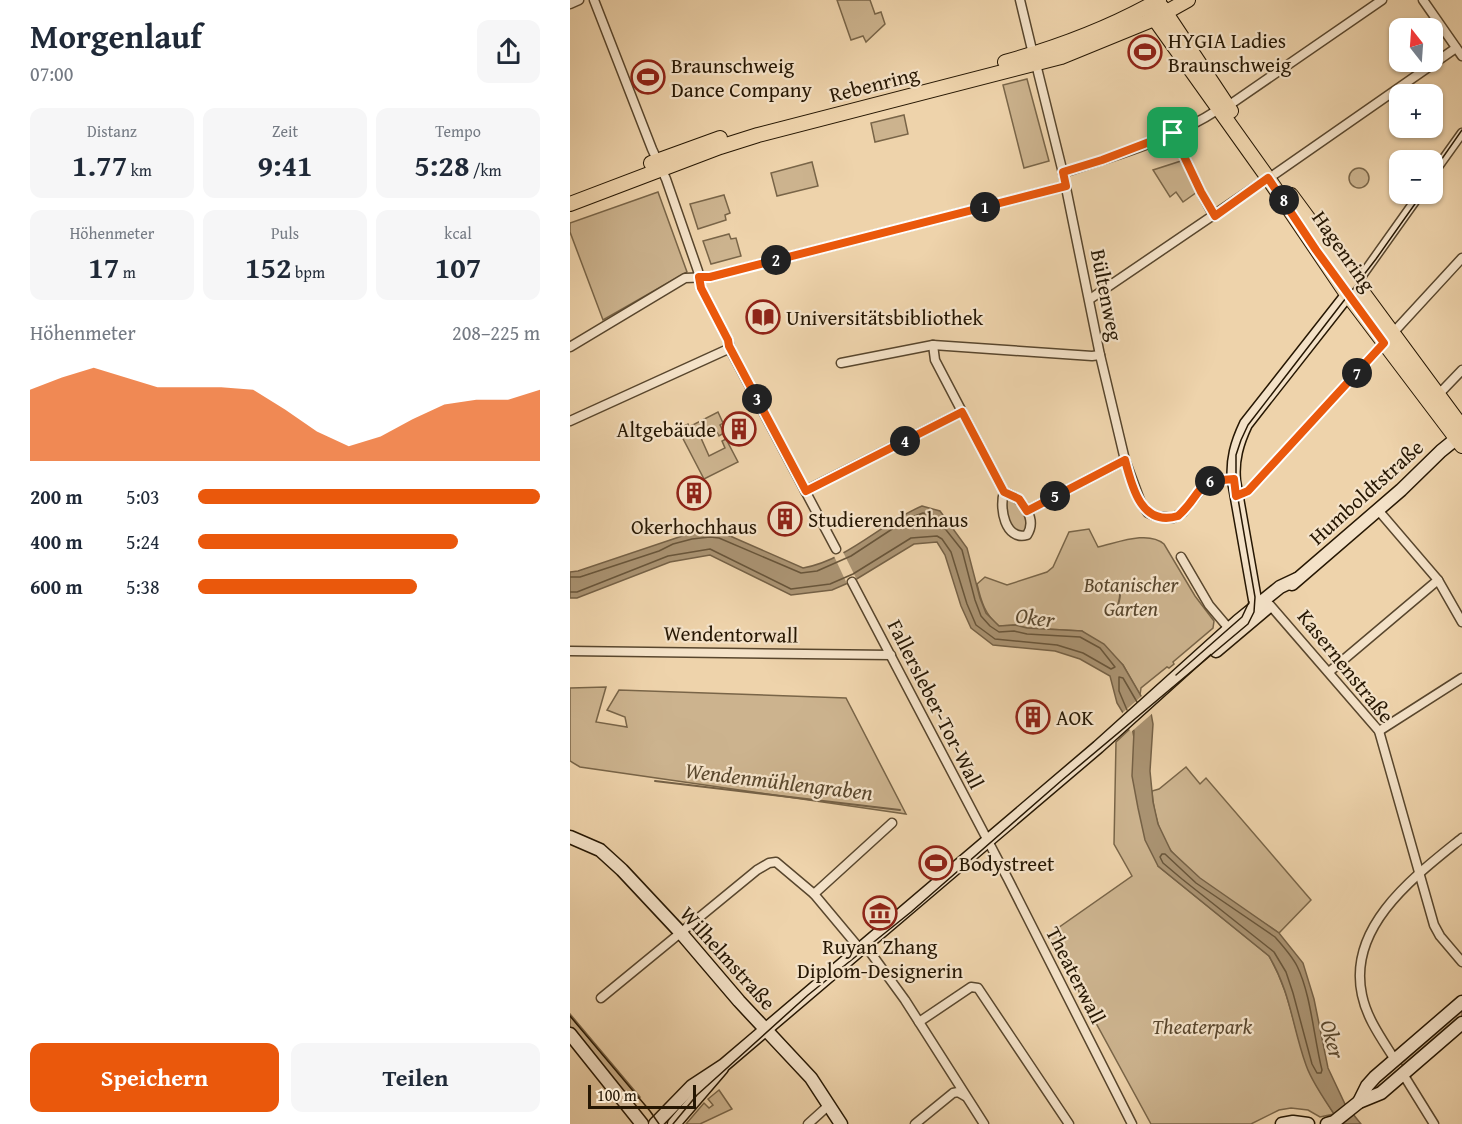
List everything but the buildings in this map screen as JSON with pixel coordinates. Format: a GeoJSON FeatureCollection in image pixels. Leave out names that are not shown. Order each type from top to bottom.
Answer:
{"type":"FeatureCollection","features":[{"type":"Feature","properties":{"kind":"main road","name":"Rebenring"},"geometry":{"type":"LineString","coordinates":[[570,204],[708,142],[765,124],[1096,44],[1161,16],[1188,0]]}},
{"type":"Feature","properties":{"kind":"main road","name":"Rebenring"},"geometry":{"type":"LineString","coordinates":[[1034,59],[1152,2]]}},
{"type":"Feature","properties":{"kind":"main road","name":"Hagenring"},"geometry":{"type":"LineString","coordinates":[[1152,2],[1352,289],[1461,436]]}},
{"type":"Feature","properties":{"kind":"main road","name":"Rebenring"},"geometry":{"type":"LineString","coordinates":[[570,194],[660,165]]}},
{"type":"Feature","properties":{"kind":"main road"},"geometry":{"type":"LineString","coordinates":[[1262,606],[1236,496],[1235,451],[1246,424],[1352,289]]}},
{"type":"Feature","properties":{"kind":"main road","name":"Hagenring"},"geometry":{"type":"LineString","coordinates":[[1388,339],[1438,395],[1461,436]]}},
{"type":"Feature","properties":{"kind":"main road","name":"Humboldtstraße"},"geometry":{"type":"LineString","coordinates":[[724,1065],[1153,700],[1196,668],[1232,632],[1378,510],[1461,436]]}},
{"type":"Feature","properties":{"kind":"main road","name":"Wilhelmstraße"},"geometry":{"type":"LineString","coordinates":[[570,837],[591,844],[611,859],[681,933],[811,1078],[841,1124]]}},
{"type":"Feature","properties":{"kind":"main road"},"geometry":{"type":"LineString","coordinates":[[1359,1102],[1371,1081],[1462,1002]]}},
{"type":"Feature","properties":{"kind":"main road"},"geometry":{"type":"LineString","coordinates":[[1332,1123],[1359,1102],[1381,1093],[1462,1023]]}},
{"type":"Feature","properties":{"kind":"main road"},"geometry":{"type":"LineString","coordinates":[[571,1038],[642,1124]]}},
{"type":"Feature","properties":{"kind":"main road"},"geometry":{"type":"LineString","coordinates":[[1395,1060],[1403,1074]]}},
{"type":"Feature","properties":{"kind":"main road"},"geometry":{"type":"LineString","coordinates":[[655,1124],[692,1086],[724,1065]]}},
{"type":"Feature","properties":{"kind":"main road"},"geometry":{"type":"LineString","coordinates":[[674,1124],[724,1065]]}},
{"type":"Feature","properties":{"kind":"main road"},"geometry":{"type":"LineString","coordinates":[[1282,1124],[1293,1122],[1308,1124]]}},
{"type":"Feature","properties":{"kind":"street"},"geometry":{"type":"LineString","coordinates":[[570,4],[579,0]]}},
{"type":"Feature","properties":{"kind":"street"},"geometry":{"type":"LineString","coordinates":[[594,0],[660,165],[701,288],[836,549]]}},
{"type":"Feature","properties":{"kind":"street","name":"Bültenweg"},"geometry":{"type":"LineString","coordinates":[[1020,0],[1063,172],[1125,460],[1144,509],[1163,518],[1178,516],[1210,481],[1234,479]]}},
{"type":"Feature","properties":{"kind":"street"},"geometry":{"type":"LineString","coordinates":[[1063,172],[1111,157],[1173,133],[1224,107],[1382,0]]}},
{"type":"Feature","properties":{"kind":"street"},"geometry":{"type":"LineString","coordinates":[[1423,0],[1462,56]]}},
{"type":"Feature","properties":{"kind":"street"},"geometry":{"type":"LineString","coordinates":[[1090,300],[1456,48]]}},
{"type":"Feature","properties":{"kind":"street"},"geometry":{"type":"LineString","coordinates":[[1173,133],[1215,216]]}},
{"type":"Feature","properties":{"kind":"street"},"geometry":{"type":"LineString","coordinates":[[1443,160],[1462,133]]}},
{"type":"Feature","properties":{"kind":"street"},"geometry":{"type":"LineString","coordinates":[[570,347],[685,278],[710,277],[1066,186]]}},
{"type":"Feature","properties":{"kind":"street"},"geometry":{"type":"LineString","coordinates":[[1352,289],[1413,204]]}},
{"type":"Feature","properties":{"kind":"street"},"geometry":{"type":"LineString","coordinates":[[1236,496],[1248,491],[1462,258]]}},
{"type":"Feature","properties":{"kind":"street"},"geometry":{"type":"LineString","coordinates":[[841,363],[933,345],[1101,355]]}},
{"type":"Feature","properties":{"kind":"street"},"geometry":{"type":"LineString","coordinates":[[933,345],[935,360],[1004,492],[1019,499],[1027,511],[1030,531],[1027,535],[1019,536],[1009,527],[1002,514],[1001,502],[1004,492]]}},
{"type":"Feature","properties":{"kind":"street"},"geometry":{"type":"LineString","coordinates":[[570,421],[726,350],[729,346]]}},
{"type":"Feature","properties":{"kind":"street"},"geometry":{"type":"LineString","coordinates":[[1438,395],[1462,370]]}},
{"type":"Feature","properties":{"kind":"street"},"geometry":{"type":"LineString","coordinates":[[806,491],[962,412]]}},
{"type":"Feature","properties":{"kind":"street"},"geometry":{"type":"LineString","coordinates":[[1027,511],[1125,460]]}},
{"type":"Feature","properties":{"kind":"street"},"geometry":{"type":"LineString","coordinates":[[1378,510],[1438,580],[1462,622]]}},
{"type":"Feature","properties":{"kind":"street"},"geometry":{"type":"LineString","coordinates":[[1181,557],[1209,606],[1232,632]]}},
{"type":"Feature","properties":{"kind":"street"},"geometry":{"type":"LineString","coordinates":[[1329,672],[1438,580]]}},
{"type":"Feature","properties":{"kind":"street","name":"Fallersleber-Tor-Wall"},"geometry":{"type":"LineString","coordinates":[[852,582],[987,842]]}},
{"type":"Feature","properties":{"kind":"street","name":"Kasernenstraße"},"geometry":{"type":"LineString","coordinates":[[1262,606],[1329,672],[1379,731],[1436,931],[1462,962]]}},
{"type":"Feature","properties":{"kind":"street","name":"Wendentorwall"},"geometry":{"type":"LineString","coordinates":[[570,651],[891,655]]}},
{"type":"Feature","properties":{"kind":"street"},"geometry":{"type":"LineString","coordinates":[[1379,731],[1462,678]]}},
{"type":"Feature","properties":{"kind":"street"},"geometry":{"type":"LineString","coordinates":[[814,894],[892,823]]}},
{"type":"Feature","properties":{"kind":"street"},"geometry":{"type":"LineString","coordinates":[[1395,1060],[1369,1017],[1362,996],[1360,972],[1365,943],[1373,926],[1387,906],[1431,863],[1462,838]]}},
{"type":"Feature","properties":{"kind":"street","name":"Theaterwall"},"geometry":{"type":"LineString","coordinates":[[987,842],[1132,1124]]}},
{"type":"Feature","properties":{"kind":"street"},"geometry":{"type":"LineString","coordinates":[[602,998],[757,870],[776,862],[814,894],[892,981],[984,1124]]}},
{"type":"Feature","properties":{"kind":"street"},"geometry":{"type":"LineString","coordinates":[[919,1022],[971,987],[978,988],[1069,1124]]}},
{"type":"Feature","properties":{"kind":"street"},"geometry":{"type":"LineString","coordinates":[[1403,1074],[1434,1124]]}},
{"type":"Feature","properties":{"kind":"street"},"geometry":{"type":"LineString","coordinates":[[915,1124],[953,1093],[963,1094],[970,1100]]}},
{"type":"Feature","properties":{"kind":"street"},"geometry":{"type":"LineString","coordinates":[[808,1124],[830,1105]]}},
{"type":"Feature","properties":{"kind":"green space"},"geometry":{"type":"Polygon","coordinates":[[[837,0],[870,0],[875,14],[881,12],[885,24],[866,42],[863,36],[851,40],[837,0]]]}},
{"type":"Feature","properties":{"kind":"green space"},"geometry":{"type":"Polygon","coordinates":[[[1027,79],[1049,161],[1024,168],[1003,85],[1027,79]]]}},
{"type":"Feature","properties":{"kind":"green space"},"geometry":{"type":"Polygon","coordinates":[[[904,115],[908,134],[875,142],[871,123],[904,115]]]}},
{"type":"Feature","properties":{"kind":"green space"},"geometry":{"type":"Polygon","coordinates":[[[1181,161],[1197,192],[1183,202],[1176,192],[1170,197],[1153,170],[1181,161]]]}},
{"type":"Feature","properties":{"kind":"green space"},"geometry":{"type":"Polygon","coordinates":[[[812,162],[818,186],[777,196],[771,173],[812,162]]]}},
{"type":"Feature","properties":{"kind":"green space"},"geometry":{"type":"Polygon","coordinates":[[[1355,168],[1363,168],[1369,174],[1369,182],[1363,188],[1355,188],[1349,182],[1349,174],[1355,168]]]}},
{"type":"Feature","properties":{"kind":"green space"},"geometry":{"type":"Polygon","coordinates":[[[658,192],[687,272],[603,320],[570,232],[570,223],[658,192]]]}},
{"type":"Feature","properties":{"kind":"green space"},"geometry":{"type":"Polygon","coordinates":[[[724,195],[730,213],[725,215],[726,220],[698,229],[690,204],[724,195]]]}},
{"type":"Feature","properties":{"kind":"green space"},"geometry":{"type":"Polygon","coordinates":[[[729,234],[731,239],[736,238],[741,256],[711,264],[703,241],[729,234]]]}},
{"type":"Feature","properties":{"kind":"green space"},"geometry":{"type":"Polygon","coordinates":[[[718,412],[724,433],[719,436],[716,430],[701,438],[709,456],[725,448],[722,441],[726,439],[738,462],[704,479],[678,429],[688,424],[689,427],[718,412]]]}},
{"type":"Feature","properties":{"kind":"green space"},"geometry":{"type":"Polygon","coordinates":[[[1009,498],[1020,507],[1025,516],[1027,531],[1020,534],[1009,524],[1004,499],[1009,498]]]}},
{"type":"Feature","properties":{"kind":"green space","name":"Botanischer Garten"},"geometry":{"type":"Polygon","coordinates":[[[1089,529],[1098,547],[1141,538],[1150,538],[1164,544],[1195,596],[1214,621],[1213,628],[1173,662],[1174,664],[1141,688],[1140,695],[1123,665],[1082,631],[1027,628],[1015,625],[999,626],[987,612],[980,596],[977,584],[985,577],[1007,585],[1047,572],[1053,567],[1069,532],[1089,529]]]}},
{"type":"Feature","properties":{"kind":"green space"},"geometry":{"type":"Polygon","coordinates":[[[606,687],[596,722],[627,727],[625,717],[607,710],[619,690],[846,698],[906,814],[580,767],[570,761],[570,688],[606,687]]]}},
{"type":"Feature","properties":{"kind":"green space","name":"Theaterpark"},"geometry":{"type":"Polygon","coordinates":[[[1132,727],[1158,866],[1269,956],[1287,996],[1310,1071],[1334,1114],[1320,1117],[1308,1110],[1291,1108],[1279,1110],[1251,1124],[1151,1124],[1048,935],[1132,876],[1114,844],[1116,742],[1132,727]]]}},
{"type":"Feature","properties":{"kind":"green space"},"geometry":{"type":"Polygon","coordinates":[[[1186,767],[1200,784],[1206,778],[1311,900],[1279,933],[1208,885],[1182,863],[1164,840],[1152,791],[1159,789],[1186,767]]]}},
{"type":"Feature","properties":{"kind":"green space"},"geometry":{"type":"Polygon","coordinates":[[[1462,1007],[1462,1019],[1403,1066],[1400,1062],[1462,1007]]]}},
{"type":"Feature","properties":{"kind":"green space"},"geometry":{"type":"Polygon","coordinates":[[[570,1014],[640,1097],[632,1102],[570,1029],[570,1014]]]}},
{"type":"Feature","properties":{"kind":"green space"},"geometry":{"type":"Polygon","coordinates":[[[719,1090],[732,1109],[700,1124],[686,1124],[704,1103],[709,1108],[713,1105],[708,1099],[719,1090]]]}},
{"type":"Feature","properties":{"kind":"water"},"geometry":{"type":"Polygon","coordinates":[[[922,506],[940,511],[967,548],[986,613],[999,626],[1015,625],[1027,628],[1082,631],[1104,644],[1123,665],[1151,713],[1153,724],[1150,771],[1153,802],[1158,824],[1171,851],[1200,878],[1279,933],[1303,963],[1314,999],[1328,1068],[1345,1104],[1361,1124],[1341,1124],[1312,1080],[1301,1051],[1282,983],[1269,956],[1158,866],[1145,840],[1132,776],[1134,731],[1117,703],[1110,676],[1080,659],[1055,651],[993,645],[971,628],[961,606],[945,555],[937,542],[914,544],[855,580],[832,590],[791,595],[710,555],[670,562],[577,598],[570,598],[570,572],[691,533],[721,532],[803,568],[835,557],[922,506]]]}},
{"type":"Feature","properties":{"kind":"pier"},"geometry":{"type":"Polygon","coordinates":[[[842,550],[858,582],[848,586],[833,554],[842,550]]]}},
{"type":"Feature","properties":{"kind":"pier"},"geometry":{"type":"Polygon","coordinates":[[[1143,695],[1154,712],[1131,732],[1120,715],[1143,695]]]}},
{"type":"Feature","properties":{"kind":"waterway"},"geometry":{"type":"LineString","coordinates":[[1117,582],[1120,589],[1117,608]]}},
{"type":"Feature","properties":{"kind":"waterway","name":"Wendenmühlengraben"},"geometry":{"type":"LineString","coordinates":[[655,781],[900,810]]}},
{"type":"Feature","properties":{"kind":"tram line"},"geometry":{"type":"LineString","coordinates":[[1443,157],[1462,130]]}},
{"type":"Feature","properties":{"kind":"tram line"},"geometry":{"type":"LineString","coordinates":[[673,1124],[697,1095],[808,995],[911,912],[1061,781],[1248,624],[1254,612],[1255,597],[1236,487],[1236,455],[1241,440],[1248,425],[1376,259],[1415,204]]}},
{"type":"Feature","properties":{"kind":"tram line"},"geometry":{"type":"LineString","coordinates":[[1176,675],[1242,617],[1249,602]]}},
{"type":"Feature","properties":{"kind":"tram line"},"geometry":{"type":"LineString","coordinates":[[570,1016],[659,1124]]}},
{"type":"Feature","properties":{"kind":"place","name":"HYGIA Ladies Braunschweig"},"geometry":{"type":"Point","coordinates":[1145,52]}},
{"type":"Feature","properties":{"kind":"place","name":"Braunschweig Dance Company"},"geometry":{"type":"Point","coordinates":[648,77]}},
{"type":"Feature","properties":{"kind":"place","name":"Universitätsbibliothek"},"geometry":{"type":"Point","coordinates":[763,317]}},
{"type":"Feature","properties":{"kind":"place","name":"Altgebäude"},"geometry":{"type":"Point","coordinates":[739,429]}},
{"type":"Feature","properties":{"kind":"place","name":"Okerhochhaus"},"geometry":{"type":"Point","coordinates":[694,493]}},
{"type":"Feature","properties":{"kind":"place","name":"Studierendenhaus"},"geometry":{"type":"Point","coordinates":[785,519]}},
{"type":"Feature","properties":{"kind":"place","name":"AOK"},"geometry":{"type":"Point","coordinates":[1033,717]}},
{"type":"Feature","properties":{"kind":"place","name":"Bodystreet"},"geometry":{"type":"Point","coordinates":[936,863]}},
{"type":"Feature","properties":{"kind":"place","name":"Ruyan Zhang Diplom-Designerin"},"geometry":{"type":"Point","coordinates":[880,913]}},
{"type":"Feature","properties":{"kind":"route"},"geometry":{"type":"LineString","coordinates":[[1173,133],[1215,216],[1268,178],[1316,250],[1384,343],[1248,491],[1236,496],[1234,479],[1210,481],[1178,516],[1163,518],[1155,516],[1144,509],[1125,460],[1027,511],[1019,499],[1004,492],[962,412],[806,491],[729,346],[701,288],[699,277],[710,277],[1066,186],[1063,172],[1173,133]]}},
{"type":"Feature","properties":{"kind":"water label","name":"Oker"},"geometry":{"type":"Point","coordinates":[1035,617]}},
{"type":"Feature","properties":{"kind":"water label","name":"Oker"},"geometry":{"type":"Point","coordinates":[1333,1039]}}]}
